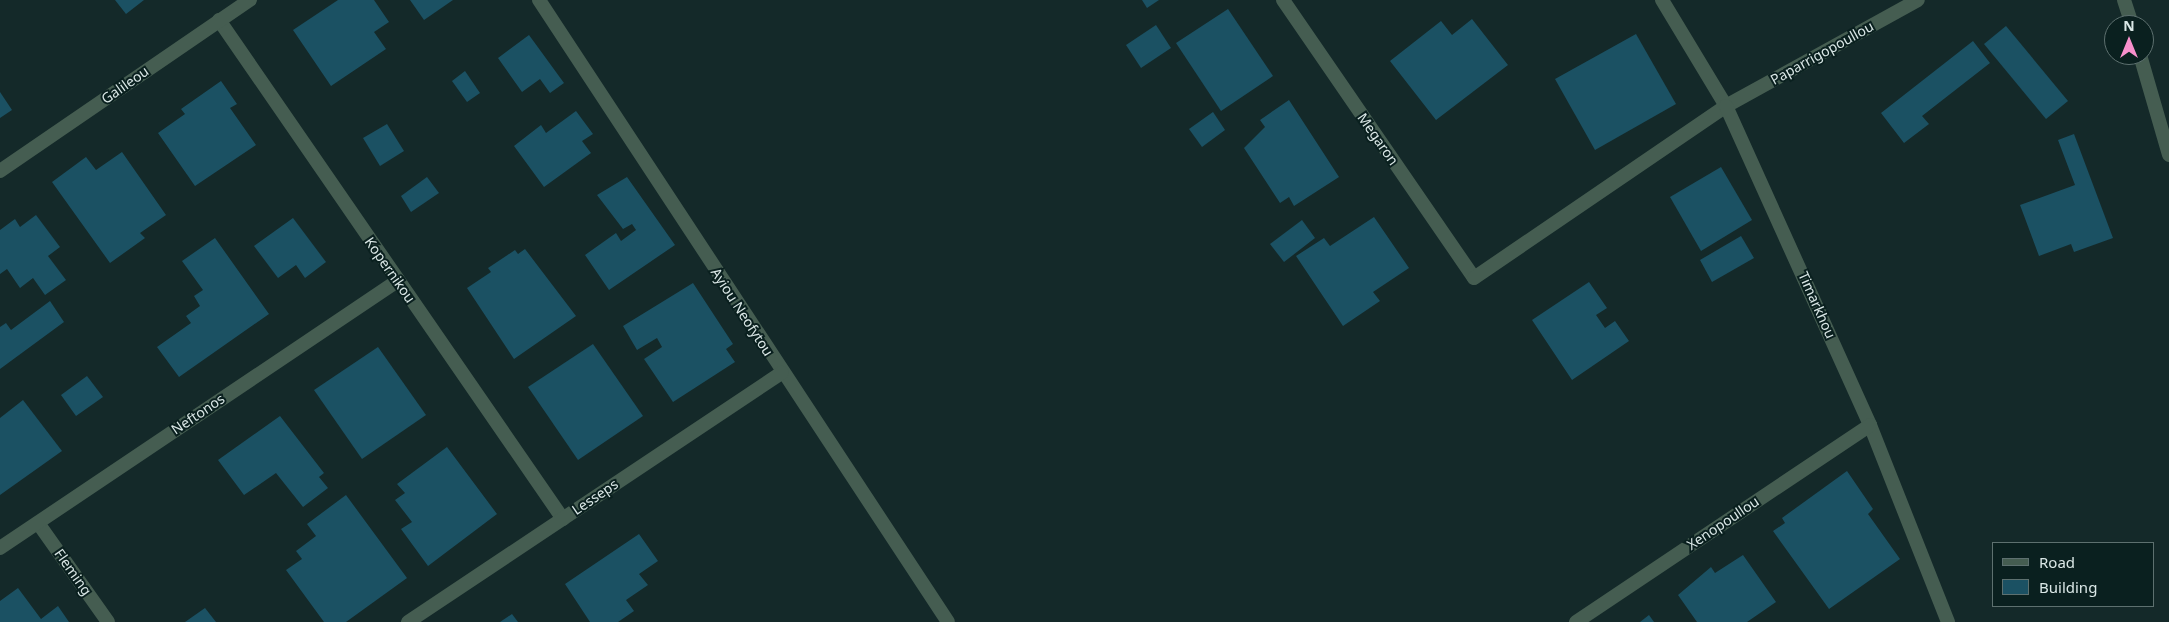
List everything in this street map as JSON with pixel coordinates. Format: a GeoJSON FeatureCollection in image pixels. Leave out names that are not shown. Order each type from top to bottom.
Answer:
{"type":"FeatureCollection","features":[{"type":"Feature","properties":{"kind":"street","name":"Galileou"},"geometry":{"type":"LineString","coordinates":[[0,171],[250,0]]}},
{"type":"Feature","properties":{"kind":"street","name":"Ayiou Neofytou"},"geometry":{"type":"LineString","coordinates":[[540,0],[782,373],[948,622]]}},
{"type":"Feature","properties":{"kind":"street","name":"Megaron"},"geometry":{"type":"LineString","coordinates":[[1283,0],[1474,278]]}},
{"type":"Feature","properties":{"kind":"street","name":"Timarkhou"},"geometry":{"type":"LineString","coordinates":[[1662,0],[1726,106],[1870,425],[1948,622]]}},
{"type":"Feature","properties":{"kind":"street","name":"Paparrigopoullou"},"geometry":{"type":"LineString","coordinates":[[1474,278],[1726,106],[1918,0]]}},
{"type":"Feature","properties":{"kind":"street"},"geometry":{"type":"LineString","coordinates":[[2124,0],[2129,15]]}},
{"type":"Feature","properties":{"kind":"street","name":"Kopernikou"},"geometry":{"type":"LineString","coordinates":[[219,20],[397,281],[563,519]]}},
{"type":"Feature","properties":{"kind":"street"},"geometry":{"type":"LineString","coordinates":[[2143,65],[2169,155]]}},
{"type":"Feature","properties":{"kind":"street","name":"Neftonos"},"geometry":{"type":"LineString","coordinates":[[0,548],[397,281]]}},
{"type":"Feature","properties":{"kind":"street","name":"Lesseps"},"geometry":{"type":"LineString","coordinates":[[408,622],[782,373]]}},
{"type":"Feature","properties":{"kind":"street","name":"Xenopoullou"},"geometry":{"type":"LineString","coordinates":[[1576,622],[1870,425]]}},
{"type":"Feature","properties":{"kind":"street","name":"Fleming"},"geometry":{"type":"LineString","coordinates":[[38,523],[108,622]]}},
{"type":"Feature","properties":{"kind":"building"},"geometry":{"type":"Polygon","coordinates":[[[115,0],[144,0],[126,14],[115,0]]]}},
{"type":"Feature","properties":{"kind":"building"},"geometry":{"type":"Polygon","coordinates":[[[338,0],[374,0],[389,22],[374,32],[386,49],[331,86],[293,30],[338,0]]]}},
{"type":"Feature","properties":{"kind":"building"},"geometry":{"type":"Polygon","coordinates":[[[410,0],[453,0],[424,20],[410,0]]]}},
{"type":"Feature","properties":{"kind":"building"},"geometry":{"type":"Polygon","coordinates":[[[1142,0],[1159,0],[1147,8],[1142,0]]]}},
{"type":"Feature","properties":{"kind":"building"},"geometry":{"type":"Polygon","coordinates":[[[1228,9],[1273,76],[1221,111],[1176,43],[1228,9]]]}},
{"type":"Feature","properties":{"kind":"building"},"geometry":{"type":"Polygon","coordinates":[[[1472,19],[1508,65],[1436,120],[1390,61],[1441,21],[1452,35],[1472,19]]]}},
{"type":"Feature","properties":{"kind":"building"},"geometry":{"type":"Polygon","coordinates":[[[1156,25],[1171,48],[1141,68],[1126,45],[1156,25]]]}},
{"type":"Feature","properties":{"kind":"building"},"geometry":{"type":"Polygon","coordinates":[[[2006,26],[2068,101],[2046,119],[1984,44],[2006,26]]]}},
{"type":"Feature","properties":{"kind":"building"},"geometry":{"type":"Polygon","coordinates":[[[1636,34],[1676,104],[1595,150],[1555,79],[1636,34]]]}},
{"type":"Feature","properties":{"kind":"building"},"geometry":{"type":"Polygon","coordinates":[[[529,35],[564,83],[550,93],[540,79],[522,92],[498,58],[529,35]]]}},
{"type":"Feature","properties":{"kind":"building"},"geometry":{"type":"Polygon","coordinates":[[[1973,41],[1990,63],[1922,116],[1929,124],[1904,143],[1881,113],[1973,41]]]}},
{"type":"Feature","properties":{"kind":"building"},"geometry":{"type":"Polygon","coordinates":[[[465,71],[480,93],[467,102],[452,81],[465,71]]]}},
{"type":"Feature","properties":{"kind":"building"},"geometry":{"type":"Polygon","coordinates":[[[221,81],[237,104],[230,108],[256,145],[195,186],[158,133],[185,114],[181,109],[221,81]]]}},
{"type":"Feature","properties":{"kind":"building"},"geometry":{"type":"Polygon","coordinates":[[[0,92],[12,110],[0,118],[0,92]]]}},
{"type":"Feature","properties":{"kind":"building"},"geometry":{"type":"Polygon","coordinates":[[[1289,100],[1339,177],[1294,206],[1289,197],[1280,203],[1244,148],[1265,127],[1260,120],[1289,100]]]}},
{"type":"Feature","properties":{"kind":"building"},"geometry":{"type":"Polygon","coordinates":[[[576,111],[593,134],[582,141],[591,153],[544,187],[514,146],[541,125],[546,133],[576,111]]]}},
{"type":"Feature","properties":{"kind":"building"},"geometry":{"type":"Polygon","coordinates":[[[1213,112],[1225,130],[1202,147],[1189,129],[1213,112]]]}},
{"type":"Feature","properties":{"kind":"building"},"geometry":{"type":"Polygon","coordinates":[[[387,124],[404,151],[380,166],[363,138],[387,124]]]}},
{"type":"Feature","properties":{"kind":"building"},"geometry":{"type":"Polygon","coordinates":[[[2074,134],[2113,238],[2074,252],[2071,244],[2039,256],[2020,205],[2075,185],[2058,140],[2074,134]]]}},
{"type":"Feature","properties":{"kind":"building"},"geometry":{"type":"Polygon","coordinates":[[[122,152],[166,215],[140,233],[145,238],[110,263],[52,182],[86,157],[96,170],[122,152]]]}},
{"type":"Feature","properties":{"kind":"building"},"geometry":{"type":"Polygon","coordinates":[[[1721,167],[1752,220],[1701,251],[1670,197],[1721,167]]]}},
{"type":"Feature","properties":{"kind":"building"},"geometry":{"type":"Polygon","coordinates":[[[427,177],[439,193],[411,212],[401,196],[427,177]]]}},
{"type":"Feature","properties":{"kind":"building"},"geometry":{"type":"Polygon","coordinates":[[[627,177],[675,245],[609,290],[585,255],[616,233],[621,241],[636,230],[632,224],[623,229],[597,195],[627,177]]]}},
{"type":"Feature","properties":{"kind":"building"},"geometry":{"type":"Polygon","coordinates":[[[36,215],[60,247],[48,256],[66,280],[45,295],[33,278],[20,288],[7,269],[0,274],[0,230],[15,219],[20,227],[36,215]]]}},
{"type":"Feature","properties":{"kind":"building"},"geometry":{"type":"Polygon","coordinates":[[[1374,217],[1409,268],[1373,292],[1380,301],[1343,326],[1296,256],[1324,238],[1330,246],[1374,217]]]}},
{"type":"Feature","properties":{"kind":"building"},"geometry":{"type":"Polygon","coordinates":[[[293,218],[326,262],[305,278],[296,265],[278,278],[254,246],[293,218]]]}},
{"type":"Feature","properties":{"kind":"building"},"geometry":{"type":"Polygon","coordinates":[[[1302,220],[1315,238],[1284,262],[1270,244],[1302,220]]]}},
{"type":"Feature","properties":{"kind":"building"},"geometry":{"type":"Polygon","coordinates":[[[1741,236],[1754,258],[1712,282],[1700,260],[1741,236]]]}},
{"type":"Feature","properties":{"kind":"building"},"geometry":{"type":"Polygon","coordinates":[[[215,238],[269,314],[179,377],[157,347],[191,323],[186,316],[200,306],[194,296],[203,290],[182,261],[215,238]]]}},
{"type":"Feature","properties":{"kind":"building"},"geometry":{"type":"Polygon","coordinates":[[[525,249],[576,316],[514,359],[467,288],[491,272],[488,268],[515,250],[518,254],[525,249]]]}},
{"type":"Feature","properties":{"kind":"building"},"geometry":{"type":"Polygon","coordinates":[[[1589,282],[1607,308],[1596,315],[1605,328],[1615,321],[1629,341],[1572,380],[1532,320],[1589,282]]]}},
{"type":"Feature","properties":{"kind":"building"},"geometry":{"type":"Polygon","coordinates":[[[693,283],[733,344],[726,349],[735,362],[673,402],[644,359],[662,347],[657,338],[637,350],[623,326],[693,283]]]}},
{"type":"Feature","properties":{"kind":"building"},"geometry":{"type":"Polygon","coordinates":[[[50,301],[64,322],[0,369],[0,327],[6,323],[11,330],[50,301]]]}},
{"type":"Feature","properties":{"kind":"building"},"geometry":{"type":"Polygon","coordinates":[[[593,344],[643,416],[578,460],[528,387],[593,344]]]}},
{"type":"Feature","properties":{"kind":"building"},"geometry":{"type":"Polygon","coordinates":[[[378,347],[426,415],[362,459],[314,390],[378,347]]]}},
{"type":"Feature","properties":{"kind":"building"},"geometry":{"type":"Polygon","coordinates":[[[87,376],[103,397],[76,416],[61,395],[87,376]]]}},
{"type":"Feature","properties":{"kind":"building"},"geometry":{"type":"Polygon","coordinates":[[[23,400],[62,451],[0,495],[0,418],[23,400]]]}},
{"type":"Feature","properties":{"kind":"building"},"geometry":{"type":"Polygon","coordinates":[[[280,416],[324,473],[319,477],[328,488],[303,507],[276,473],[244,495],[218,460],[280,416]]]}},
{"type":"Feature","properties":{"kind":"building"},"geometry":{"type":"Polygon","coordinates":[[[447,447],[497,514],[428,566],[401,529],[412,522],[395,500],[405,493],[397,484],[447,447]]]}},
{"type":"Feature","properties":{"kind":"building"},"geometry":{"type":"Polygon","coordinates":[[[1847,471],[1873,509],[1868,514],[1900,559],[1829,609],[1773,531],[1785,523],[1782,518],[1847,471]]]}},
{"type":"Feature","properties":{"kind":"building"},"geometry":{"type":"Polygon","coordinates":[[[346,495],[407,578],[346,622],[324,622],[286,570],[302,559],[296,551],[316,536],[307,524],[346,495]]]}},
{"type":"Feature","properties":{"kind":"building"},"geometry":{"type":"Polygon","coordinates":[[[639,534],[658,561],[639,574],[648,585],[626,600],[634,611],[618,622],[590,622],[565,584],[639,534]]]}},
{"type":"Feature","properties":{"kind":"building"},"geometry":{"type":"Polygon","coordinates":[[[1743,555],[1776,602],[1747,622],[1697,622],[1678,595],[1711,567],[1715,573],[1743,555]]]}},
{"type":"Feature","properties":{"kind":"building"},"geometry":{"type":"Polygon","coordinates":[[[18,588],[41,619],[58,606],[69,622],[0,622],[0,601],[18,588]]]}},
{"type":"Feature","properties":{"kind":"building"},"geometry":{"type":"Polygon","coordinates":[[[205,608],[216,622],[185,622],[205,608]]]}},
{"type":"Feature","properties":{"kind":"building"},"geometry":{"type":"Polygon","coordinates":[[[512,614],[518,622],[500,622],[512,614]]]}},
{"type":"Feature","properties":{"kind":"building"},"geometry":{"type":"Polygon","coordinates":[[[1649,615],[1654,622],[1640,622],[1649,615]]]}}]}
